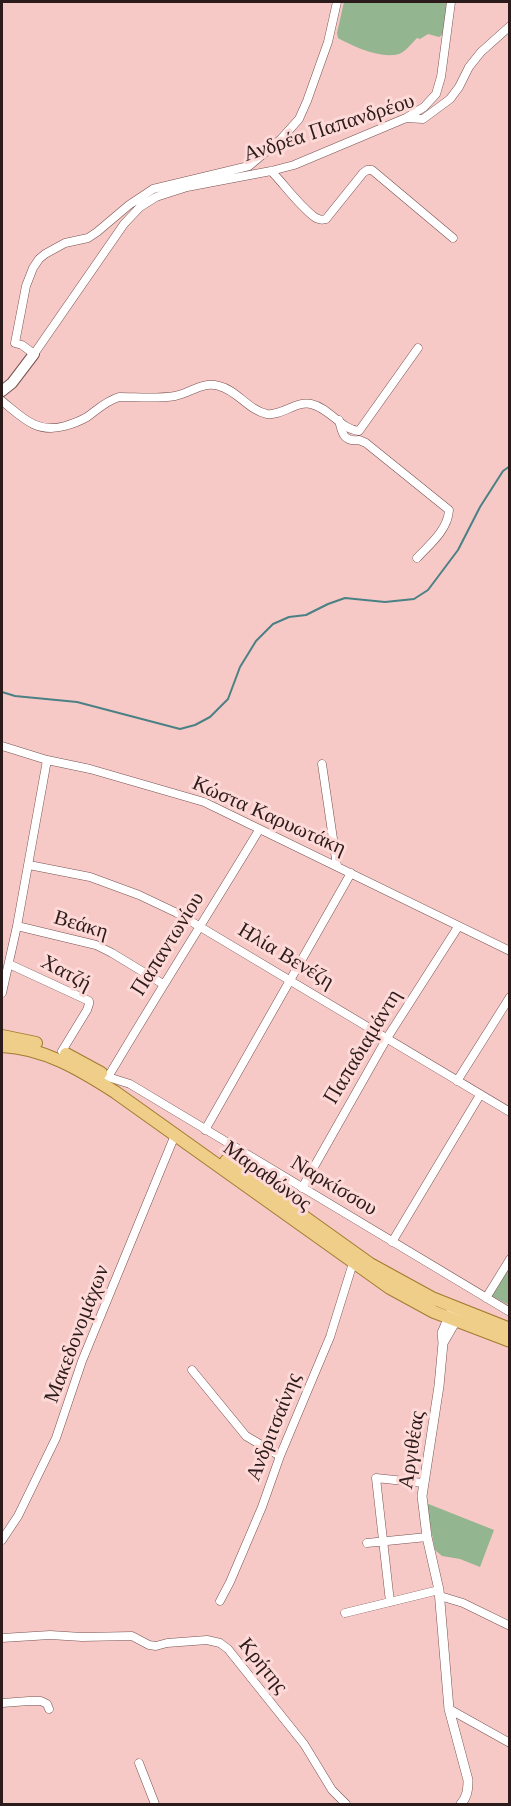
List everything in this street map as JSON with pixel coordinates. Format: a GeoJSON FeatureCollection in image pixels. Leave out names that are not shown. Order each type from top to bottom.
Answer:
{"type":"FeatureCollection","features":[{"type":"Feature","properties":{"kind":"main road","name":"Ανδρέα Παπανδρέου"},"geometry":{"type":"LineString","coordinates":[[2,391],[12,383],[34,354]]}},
{"type":"Feature","properties":{"kind":"main road","name":"Μαραθώνος"},"geometry":{"type":"LineString","coordinates":[[2,1036],[39,1044],[62,1052],[108,1077],[357,1256],[455,1314],[510,1341]]}},
{"type":"Feature","properties":{"kind":"main road","name":"Μαραθώνος"},"geometry":{"type":"LineString","coordinates":[[2,1046],[38,1052],[69,1064],[115,1092],[353,1263],[406,1298],[510,1329]]}},
{"type":"Feature","properties":{"kind":"street"},"geometry":{"type":"LineString","coordinates":[[34,354],[15,343],[26,286],[39,259],[65,243],[88,238],[153,189],[249,166],[281,140],[299,119],[307,101],[328,42],[338,2]]}},
{"type":"Feature","properties":{"kind":"street"},"geometry":{"type":"LineString","coordinates":[[406,118],[424,107],[435,94],[441,76],[450,2]]}},
{"type":"Feature","properties":{"kind":"street","name":"Ανδρέα Παπανδρέου"},"geometry":{"type":"LineString","coordinates":[[34,354],[124,224],[140,207],[156,196],[171,191],[271,171],[308,160],[406,118],[423,119],[450,99],[481,52],[510,26]]}},
{"type":"Feature","properties":{"kind":"street"},"geometry":{"type":"LineString","coordinates":[[271,171],[303,205],[322,220],[326,219],[363,173],[372,170],[453,238]]}},
{"type":"Feature","properties":{"kind":"street"},"geometry":{"type":"LineString","coordinates":[[2,401],[31,424],[51,429],[85,418],[111,399],[173,396],[210,384],[230,390],[266,414],[276,414],[304,404],[313,405],[322,408],[347,427],[359,431],[418,348]]}},
{"type":"Feature","properties":{"kind":"street"},"geometry":{"type":"LineString","coordinates":[[339,420],[341,431],[346,438],[366,443],[449,510],[443,528],[417,558]]}},
{"type":"Feature","properties":{"kind":"street","name":"Κώστα Καρυωτάκη"},"geometry":{"type":"LineString","coordinates":[[2,746],[204,802],[510,951]]}},
{"type":"Feature","properties":{"kind":"street"},"geometry":{"type":"LineString","coordinates":[[2,993],[29,865],[46,760]]}},
{"type":"Feature","properties":{"kind":"street"},"geometry":{"type":"LineString","coordinates":[[322,764],[337,866]]}},
{"type":"Feature","properties":{"kind":"street","name":"Παπαντωνίου"},"geometry":{"type":"LineString","coordinates":[[108,1077],[259,830]]}},
{"type":"Feature","properties":{"kind":"street","name":"Ηλία Βενέζη"},"geometry":{"type":"LineString","coordinates":[[29,865],[104,882],[164,906],[510,1112]]}},
{"type":"Feature","properties":{"kind":"street"},"geometry":{"type":"LineString","coordinates":[[206,1130],[351,873]]}},
{"type":"Feature","properties":{"kind":"street","name":"Βεάκη"},"geometry":{"type":"LineString","coordinates":[[17,926],[96,945],[163,984]]}},
{"type":"Feature","properties":{"kind":"street","name":"Παπαδιαμάντη"},"geometry":{"type":"LineString","coordinates":[[302,1188],[387,1038],[458,927]]}},
{"type":"Feature","properties":{"kind":"street","name":"Χατζή"},"geometry":{"type":"LineString","coordinates":[[9,964],[88,1002],[87,1010],[62,1052]]}},
{"type":"Feature","properties":{"kind":"street"},"geometry":{"type":"LineString","coordinates":[[457,1081],[510,997]]}},
{"type":"Feature","properties":{"kind":"street","name":"Ναρκίσσου"},"geometry":{"type":"LineString","coordinates":[[108,1077],[130,1084],[510,1312]]}},
{"type":"Feature","properties":{"kind":"street"},"geometry":{"type":"LineString","coordinates":[[392,1242],[480,1095]]}},
{"type":"Feature","properties":{"kind":"street","name":"Μακεδονομάχων"},"geometry":{"type":"LineString","coordinates":[[2,1540],[18,1516],[56,1438],[82,1361],[175,1135]]}},
{"type":"Feature","properties":{"kind":"street"},"geometry":{"type":"LineString","coordinates":[[486,1299],[510,1259]]}},
{"type":"Feature","properties":{"kind":"street","name":"Ανδριτσαίνης"},"geometry":{"type":"LineString","coordinates":[[220,1601],[262,1507],[280,1456],[330,1337],[353,1263]]}},
{"type":"Feature","properties":{"kind":"street","name":"Αργιθέας"},"geometry":{"type":"LineString","coordinates":[[455,1314],[442,1333],[439,1386],[422,1496],[427,1537],[440,1593],[449,1709],[468,1780],[468,1790],[461,1804]]}},
{"type":"Feature","properties":{"kind":"street"},"geometry":{"type":"LineString","coordinates":[[192,1370],[246,1436],[280,1456]]}},
{"type":"Feature","properties":{"kind":"street"},"geometry":{"type":"LineString","coordinates":[[390,1602],[376,1478],[423,1483]]}},
{"type":"Feature","properties":{"kind":"street"},"geometry":{"type":"LineString","coordinates":[[366,1543],[427,1537]]}},
{"type":"Feature","properties":{"kind":"street"},"geometry":{"type":"LineString","coordinates":[[345,1613],[440,1593],[510,1626]]}},
{"type":"Feature","properties":{"kind":"street","name":"Κρήτης"},"geometry":{"type":"LineString","coordinates":[[2,1638],[50,1635],[126,1636],[136,1637],[149,1646],[207,1640],[220,1643],[228,1649],[304,1744],[332,1790],[346,1804]]}},
{"type":"Feature","properties":{"kind":"street"},"geometry":{"type":"LineString","coordinates":[[2,1702],[41,1701],[47,1704],[49,1709]]}},
{"type":"Feature","properties":{"kind":"street"},"geometry":{"type":"LineString","coordinates":[[449,1709],[510,1743]]}},
{"type":"Feature","properties":{"kind":"street"},"geometry":{"type":"LineString","coordinates":[[139,1763],[155,1804]]}},
{"type":"Feature","properties":{"kind":"green space"},"geometry":{"type":"Polygon","coordinates":[[[344,2],[448,2],[444,34],[439,37],[428,34],[420,39],[417,38],[399,54],[384,55],[368,51],[338,38],[337,33],[344,2]]]}},
{"type":"Feature","properties":{"kind":"green space"},"geometry":{"type":"Polygon","coordinates":[[[509,1268],[509,1305],[492,1296],[509,1268]]]}},
{"type":"Feature","properties":{"kind":"green space"},"geometry":{"type":"Polygon","coordinates":[[[426,1503],[494,1530],[480,1567],[460,1559],[442,1556],[435,1550],[426,1503]]]}},
{"type":"Feature","properties":{"kind":"waterway"},"geometry":{"type":"LineString","coordinates":[[2,692],[15,696],[77,702],[180,729],[195,725],[210,717],[228,699],[240,667],[256,641],[273,624],[289,617],[306,615],[345,598],[385,602],[414,599],[428,590],[458,550],[480,507],[503,471],[510,466]]}}]}
